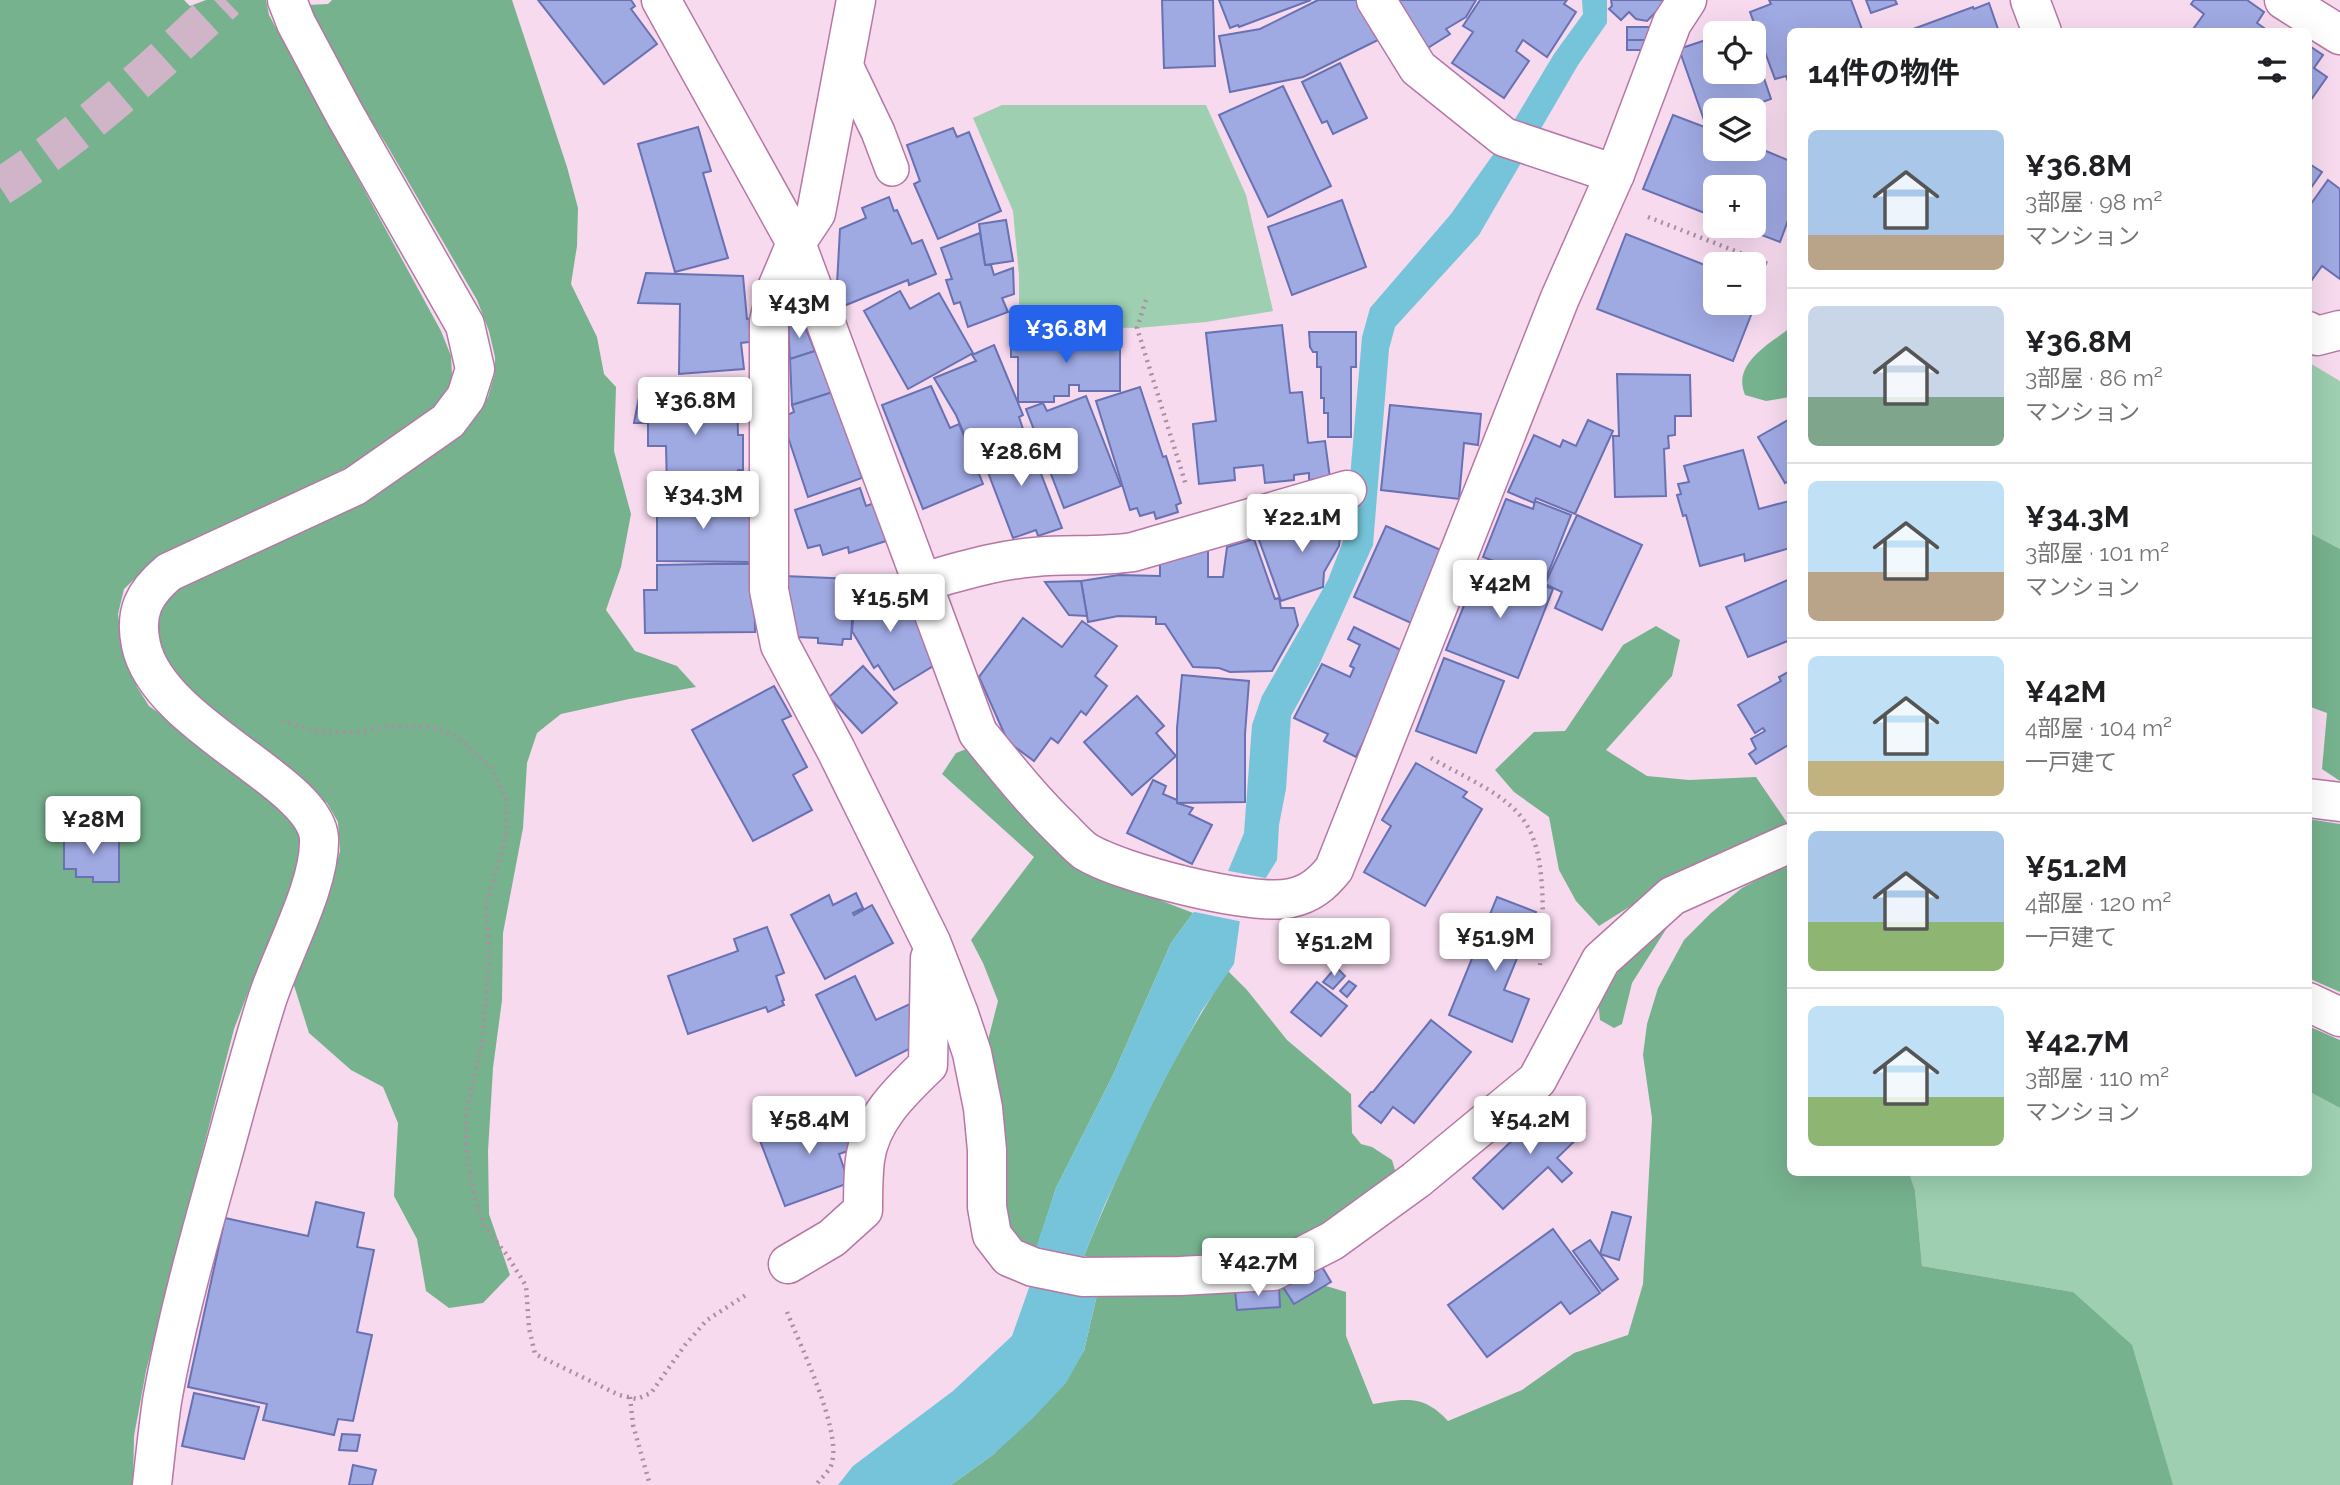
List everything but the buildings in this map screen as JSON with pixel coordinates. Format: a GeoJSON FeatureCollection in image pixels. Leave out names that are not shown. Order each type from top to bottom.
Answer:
{"type":"FeatureCollection","features":[{"type":"Feature","properties":{"kind":"street"},"geometry":{"type":"LineString","coordinates":[[152,1485],[162,1401],[196,1249],[267,1000],[312,881],[318,858],[319,835],[309,813],[289,794],[176,704],[158,684],[144,662],[139,636],[139,610],[150,588],[169,572],[355,486],[448,421],[466,397],[475,369],[465,325],[344,113],[296,23],[287,0]]}},
{"type":"Feature","properties":{"kind":"street"},"geometry":{"type":"LineString","coordinates":[[661,0],[796,243],[978,733],[1029,797],[1085,851],[1140,874],[1258,901],[1290,899],[1307,893],[1323,883],[1334,869],[1560,298],[1615,174],[1672,23],[1686,0]]}},
{"type":"Feature","properties":{"kind":"street"},"geometry":{"type":"LineString","coordinates":[[856,0],[816,213],[796,243],[777,288],[769,321],[769,590],[780,645],[792,672],[836,750],[930,942],[959,1014],[972,1053],[983,1108],[987,1150],[987,1207],[992,1235],[1009,1257],[1033,1267],[1082,1277],[1273,1271],[1340,1236],[1416,1180],[1537,1080],[1601,960],[1672,896],[1787,844]]}},
{"type":"Feature","properties":{"kind":"street"},"geometry":{"type":"LineString","coordinates":[[1376,0],[1418,68],[1518,142],[1615,174]]}},
{"type":"Feature","properties":{"kind":"street"},"geometry":{"type":"LineString","coordinates":[[2031,0],[2041,28]]}},
{"type":"Feature","properties":{"kind":"street"},"geometry":{"type":"LineString","coordinates":[[2284,0],[2340,35]]}},
{"type":"Feature","properties":{"kind":"street"},"geometry":{"type":"LineString","coordinates":[[2312,333],[2317,336],[2340,330]]}},
{"type":"Feature","properties":{"kind":"street"},"geometry":{"type":"LineString","coordinates":[[922,582],[1001,561],[1035,557],[1108,556],[1133,552],[1347,490]]}},
{"type":"Feature","properties":{"kind":"street"},"geometry":{"type":"LineString","coordinates":[[2312,798],[2340,802]]}},
{"type":"Feature","properties":{"kind":"street"},"geometry":{"type":"LineString","coordinates":[[781,1269],[832,1238],[863,1210],[865,1157],[876,1126],[893,1098],[928,1065],[930,942]]}},
{"type":"Feature","properties":{"kind":"street"},"geometry":{"type":"LineString","coordinates":[[2312,1004],[2340,1017]]}},
{"type":"Feature","properties":{"kind":"lane"},"geometry":{"type":"LineString","coordinates":[[845,63],[878,132],[892,169]]}},
{"type":"Feature","properties":{"kind":"path"},"geometry":{"type":"LineString","coordinates":[[1664,223],[1771,264]]}},
{"type":"Feature","properties":{"kind":"path"},"geometry":{"type":"LineString","coordinates":[[1146,300],[1137,328],[1200,532]]}},
{"type":"Feature","properties":{"kind":"path"},"geometry":{"type":"LineString","coordinates":[[281,721],[319,732],[359,732],[390,726],[432,727],[456,736],[490,766],[507,801],[506,837],[486,905],[489,948],[481,1048],[466,1113],[466,1145],[472,1187],[484,1226],[507,1255],[526,1286],[529,1328],[535,1354],[620,1395],[637,1399],[651,1393],[685,1345],[707,1320],[781,1269],[830,1423],[834,1449],[831,1466],[816,1485]]}},
{"type":"Feature","properties":{"kind":"path"},"geometry":{"type":"LineString","coordinates":[[1388,733],[1504,800],[1523,819],[1535,842],[1541,882],[1542,949],[1539,976]]}},
{"type":"Feature","properties":{"kind":"path"},"geometry":{"type":"LineString","coordinates":[[630,1397],[633,1425],[650,1485]]}},
{"type":"Feature","properties":{"kind":"green space"},"geometry":{"type":"Polygon","coordinates":[[[0,0],[184,0],[190,6],[206,0],[266,0],[269,15],[441,331],[451,356],[452,374],[448,392],[420,422],[364,459],[150,564],[124,589],[118,614],[121,638],[137,687],[149,706],[216,754],[282,811],[300,832],[302,851],[298,877],[262,956],[234,1029],[146,1371],[134,1436],[133,1485],[0,1485],[0,0]]]}},
{"type":"Feature","properties":{"kind":"green space"},"geometry":{"type":"Polygon","coordinates":[[[332,0],[512,0],[578,208],[577,246],[571,284],[597,337],[604,374],[616,387],[614,451],[631,514],[621,567],[606,610],[635,651],[677,666],[696,687],[561,714],[537,733],[527,763],[523,828],[503,933],[502,1000],[493,1068],[488,1151],[489,1214],[510,1275],[483,1303],[449,1308],[426,1291],[417,1239],[394,1196],[398,1123],[383,1087],[351,1070],[309,1033],[292,979],[331,883],[340,851],[338,822],[327,803],[175,679],[154,627],[158,606],[173,590],[315,524],[410,472],[471,421],[488,397],[495,373],[495,357],[489,331],[477,300],[388,147],[342,75],[307,5],[328,4],[332,0]]]}},
{"type":"Feature","properties":{"kind":"green space"},"geometry":{"type":"Polygon","coordinates":[[[1002,105],[1206,105],[1246,195],[1273,311],[1206,322],[1137,328],[1019,325],[1019,275],[1013,211],[973,118],[1002,105]]]}},
{"type":"Feature","properties":{"kind":"green space"},"geometry":{"type":"Polygon","coordinates":[[[1787,330],[1787,398],[1766,401],[1745,395],[1743,374],[1754,356],[1787,330]]]}},
{"type":"Feature","properties":{"kind":"green space"},"geometry":{"type":"Polygon","coordinates":[[[2312,364],[2340,381],[2340,549],[2312,534],[2312,364]]]}},
{"type":"Feature","properties":{"kind":"green space"},"geometry":{"type":"Polygon","coordinates":[[[2312,534],[2340,549],[2340,781],[2322,769],[2327,713],[2312,707],[2312,534]]]}},
{"type":"Feature","properties":{"kind":"green space"},"geometry":{"type":"Polygon","coordinates":[[[1656,626],[1680,640],[1672,676],[1606,750],[1647,776],[1689,780],[1756,777],[1787,824],[1669,882],[1599,926],[1576,901],[1559,870],[1549,817],[1514,792],[1495,770],[1534,732],[1565,731],[1623,645],[1656,626]]]}},
{"type":"Feature","properties":{"kind":"green space"},"geometry":{"type":"Polygon","coordinates":[[[969,748],[1000,791],[1039,831],[1134,890],[1193,913],[1171,943],[1113,1075],[1056,1188],[1036,1250],[1029,1250],[1013,1233],[1008,1221],[987,1044],[998,1001],[971,940],[1034,857],[942,774],[956,753],[969,748]]]}},
{"type":"Feature","properties":{"kind":"green space"},"geometry":{"type":"Polygon","coordinates":[[[2312,820],[2340,824],[2340,992],[2312,980],[2312,820]]]}},
{"type":"Feature","properties":{"kind":"green space"},"geometry":{"type":"Polygon","coordinates":[[[1787,864],[1787,1176],[1910,1176],[1915,1190],[1922,1266],[2073,1292],[2132,1345],[2173,1485],[951,1485],[994,1454],[1084,1351],[1097,1295],[1313,1282],[1346,1292],[1346,1336],[1373,1404],[1414,1400],[1430,1406],[1448,1421],[1522,1390],[1574,1353],[1628,1335],[1643,1284],[1652,1118],[1643,1055],[1647,1024],[1658,988],[1684,940],[1742,888],[1787,864]]]}},
{"type":"Feature","properties":{"kind":"green space"},"geometry":{"type":"Polygon","coordinates":[[[1682,904],[1632,983],[1622,1024],[1614,1028],[1600,1020],[1598,999],[1634,951],[1682,904]]]}},
{"type":"Feature","properties":{"kind":"green space"},"geometry":{"type":"Polygon","coordinates":[[[1228,971],[1287,1040],[1351,1094],[1352,1133],[1361,1144],[1372,1147],[1392,1160],[1397,1177],[1336,1225],[1247,1258],[1100,1260],[1084,1256],[1167,1074],[1228,971]]]}},
{"type":"Feature","properties":{"kind":"green space"},"geometry":{"type":"Polygon","coordinates":[[[2312,1028],[2340,1040],[2340,1108],[2312,1093],[2312,1028]]]}},
{"type":"Feature","properties":{"kind":"green space"},"geometry":{"type":"Polygon","coordinates":[[[2312,1093],[2340,1108],[2340,1485],[2173,1485],[2073,1292],[1922,1266],[1915,1190],[1910,1176],[2312,1176],[2312,1093]]]}},
{"type":"Feature","properties":{"kind":"water"},"geometry":{"type":"Polygon","coordinates":[[[1582,0],[1607,0],[1607,23],[1578,65],[1479,235],[1395,327],[1389,349],[1373,545],[1319,665],[1291,716],[1277,860],[1240,920],[1234,964],[1201,1012],[1156,1096],[1105,1204],[1084,1256],[1083,1261],[1097,1295],[1084,1351],[1066,1383],[1032,1419],[994,1454],[951,1485],[838,1485],[853,1466],[953,1391],[1012,1336],[1030,1285],[1037,1245],[1056,1188],[1113,1075],[1171,943],[1228,871],[1244,833],[1252,725],[1262,696],[1328,580],[1345,536],[1362,337],[1370,308],[1451,214],[1497,149],[1554,54],[1583,14],[1582,0]]]}},
{"type":"Feature","properties":{"kind":"pier"},"geometry":{"type":"Polygon","coordinates":[[[1224,870],[1270,879],[1243,922],[1190,911],[1224,870]]]}},
{"type":"Feature","properties":{"kind":"tunnel"},"geometry":{"type":"LineString","coordinates":[[0,187],[89,122],[145,75],[226,0]]}}]}
